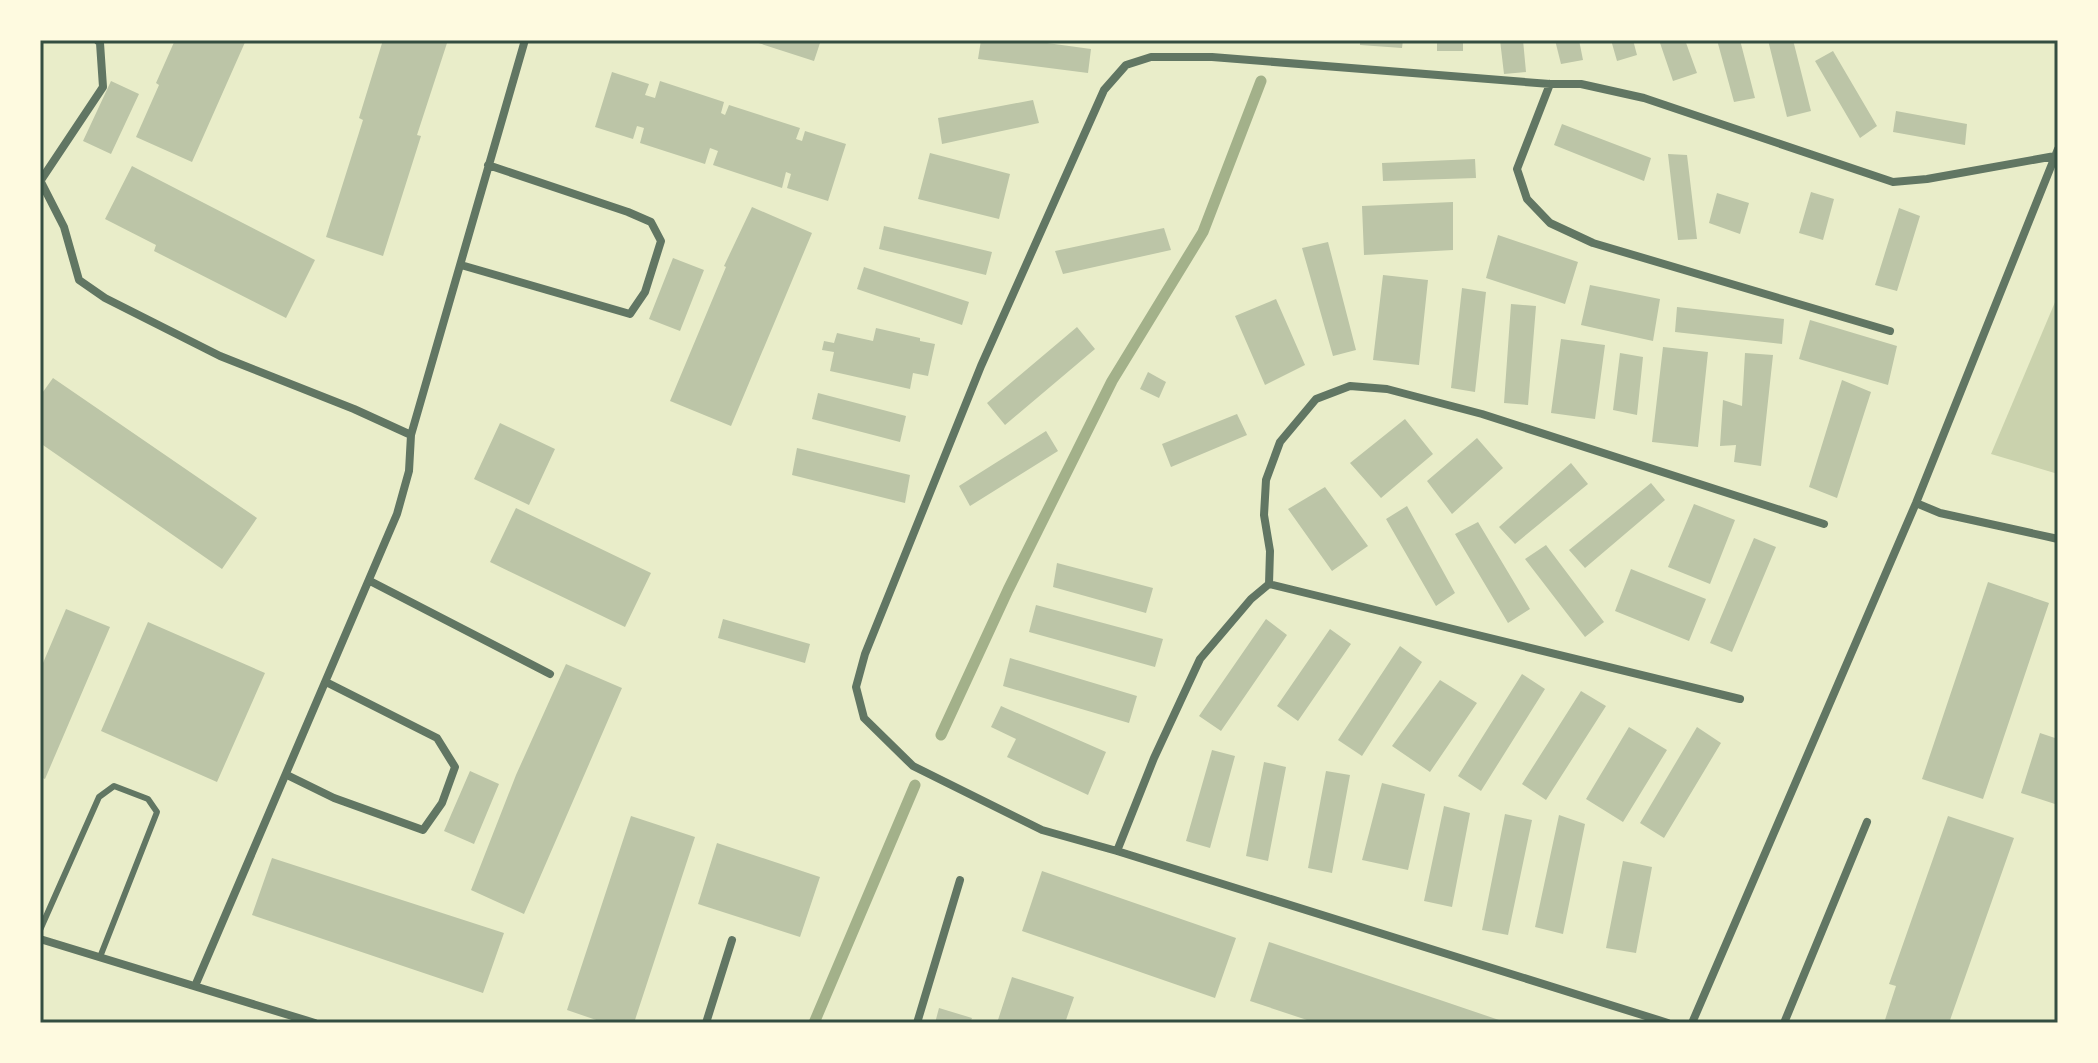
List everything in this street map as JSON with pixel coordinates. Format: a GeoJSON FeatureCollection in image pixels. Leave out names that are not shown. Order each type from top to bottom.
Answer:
{"type":"FeatureCollection","features":[{"type":"Feature","properties":{"kind":"street"},"geometry":{"type":"LineString","coordinates":[[97,40],[100,43],[103,87],[40,180],[64,227],[79,280],[105,298],[220,356],[411,435]]}},
{"type":"Feature","properties":{"kind":"street"},"geometry":{"type":"LineString","coordinates":[[195,986],[397,514],[409,471],[411,435],[525,40]]}},
{"type":"Feature","properties":{"kind":"street"},"geometry":{"type":"LineString","coordinates":[[1668,1023],[1042,830],[913,766],[864,718],[856,687],[865,654],[981,366],[1104,90],[1126,65],[1151,57],[1212,57],[1581,84],[1644,98],[1893,182],[1927,179],[2056,152]]}},
{"type":"Feature","properties":{"kind":"street"},"geometry":{"type":"LineString","coordinates":[[1550,84],[1517,169],[1527,199],[1550,223],[1593,243],[1890,331]]}},
{"type":"Feature","properties":{"kind":"street"},"geometry":{"type":"LineString","coordinates":[[1692,1023],[1916,503],[2056,152]]}},
{"type":"Feature","properties":{"kind":"street"},"geometry":{"type":"LineString","coordinates":[[461,265],[630,314],[645,292],[661,241],[651,222],[488,165]]}},
{"type":"Feature","properties":{"kind":"street"},"geometry":{"type":"LineString","coordinates":[[1117,851],[1154,758],[1200,659],[1251,599],[1269,584],[1270,551],[1264,515],[1266,480],[1280,442],[1316,399],[1350,386],[1387,389],[1431,399],[1824,524]]}},
{"type":"Feature","properties":{"kind":"street"},"geometry":{"type":"LineString","coordinates":[[1916,503],[1940,513],[2058,539]]}},
{"type":"Feature","properties":{"kind":"street"},"geometry":{"type":"LineString","coordinates":[[370,581],[550,674]]}},
{"type":"Feature","properties":{"kind":"street"},"geometry":{"type":"LineString","coordinates":[[1269,584],[1740,699]]}},
{"type":"Feature","properties":{"kind":"street"},"geometry":{"type":"LineString","coordinates":[[287,775],[334,798],[423,830],[442,803],[455,767],[437,738],[326,682]]}},
{"type":"Feature","properties":{"kind":"street"},"geometry":{"type":"LineString","coordinates":[[1784,1023],[1867,822]]}},
{"type":"Feature","properties":{"kind":"street"},"geometry":{"type":"LineString","coordinates":[[917,1023],[960,880]]}},
{"type":"Feature","properties":{"kind":"street"},"geometry":{"type":"LineString","coordinates":[[40,939],[315,1023]]}},
{"type":"Feature","properties":{"kind":"street"},"geometry":{"type":"LineString","coordinates":[[706,1023],[732,940]]}},
{"type":"Feature","properties":{"kind":"lane"},"geometry":{"type":"LineString","coordinates":[[40,930],[99,797],[114,786],[148,799],[157,812],[100,957]]}},
{"type":"Feature","properties":{"kind":"green space"},"geometry":{"type":"Polygon","coordinates":[[[2058,295],[2058,474],[1991,454],[2058,295]]]}},
{"type":"Feature","properties":{"kind":"building"},"geometry":{"type":"Polygon","coordinates":[[[175,40],[246,40],[192,162],[136,137],[175,40]]]}},
{"type":"Feature","properties":{"kind":"building"},"geometry":{"type":"Polygon","coordinates":[[[383,40],[448,40],[383,256],[326,237],[363,120],[359,118],[383,40]]]}},
{"type":"Feature","properties":{"kind":"building"},"geometry":{"type":"Polygon","coordinates":[[[749,40],[821,40],[814,61],[749,40]]]}},
{"type":"Feature","properties":{"kind":"building"},"geometry":{"type":"Polygon","coordinates":[[[981,40],[1025,40],[1091,49],[1088,73],[978,59],[981,40]]]}},
{"type":"Feature","properties":{"kind":"building"},"geometry":{"type":"Polygon","coordinates":[[[1360,40],[1403,40],[1402,48],[1360,45],[1360,40]]]}},
{"type":"Feature","properties":{"kind":"building"},"geometry":{"type":"Polygon","coordinates":[[[1437,40],[1463,40],[1463,51],[1437,51],[1437,40]]]}},
{"type":"Feature","properties":{"kind":"building"},"geometry":{"type":"Polygon","coordinates":[[[1500,40],[1523,40],[1526,72],[1504,74],[1500,40]]]}},
{"type":"Feature","properties":{"kind":"building"},"geometry":{"type":"Polygon","coordinates":[[[1555,40],[1579,40],[1583,60],[1561,64],[1555,40]]]}},
{"type":"Feature","properties":{"kind":"building"},"geometry":{"type":"Polygon","coordinates":[[[1611,40],[1633,40],[1637,55],[1617,61],[1611,40]]]}},
{"type":"Feature","properties":{"kind":"building"},"geometry":{"type":"Polygon","coordinates":[[[1659,40],[1685,40],[1697,73],[1673,81],[1659,40]]]}},
{"type":"Feature","properties":{"kind":"building"},"geometry":{"type":"Polygon","coordinates":[[[1717,40],[1740,40],[1755,98],[1734,102],[1717,40]]]}},
{"type":"Feature","properties":{"kind":"building"},"geometry":{"type":"Polygon","coordinates":[[[1768,40],[1793,40],[1811,111],[1787,117],[1768,40]]]}},
{"type":"Feature","properties":{"kind":"building"},"geometry":{"type":"Polygon","coordinates":[[[1833,51],[1877,126],[1860,138],[1815,61],[1833,51]]]}},
{"type":"Feature","properties":{"kind":"building"},"geometry":{"type":"Polygon","coordinates":[[[612,72],[649,84],[645,95],[655,98],[660,81],[724,102],[721,113],[725,115],[729,105],[800,128],[796,139],[802,141],[805,131],[846,144],[828,201],[787,188],[791,174],[786,172],[782,188],[713,165],[718,151],[710,148],[705,164],[640,143],[644,128],[637,126],[633,139],[595,127],[612,72]]]}},
{"type":"Feature","properties":{"kind":"building"},"geometry":{"type":"Polygon","coordinates":[[[111,81],[139,94],[111,154],[83,141],[111,81]]]}},
{"type":"Feature","properties":{"kind":"building"},"geometry":{"type":"Polygon","coordinates":[[[1033,100],[1039,123],[942,144],[938,118],[1033,100]]]}},
{"type":"Feature","properties":{"kind":"building"},"geometry":{"type":"Polygon","coordinates":[[[1896,111],[1967,124],[1965,145],[1893,132],[1896,111]]]}},
{"type":"Feature","properties":{"kind":"building"},"geometry":{"type":"Polygon","coordinates":[[[1562,124],[1651,158],[1644,181],[1554,145],[1562,124]]]}},
{"type":"Feature","properties":{"kind":"building"},"geometry":{"type":"Polygon","coordinates":[[[930,153],[1010,174],[999,219],[918,199],[930,153]]]}},
{"type":"Feature","properties":{"kind":"building"},"geometry":{"type":"Polygon","coordinates":[[[1668,154],[1687,155],[1697,239],[1678,240],[1668,154]]]}},
{"type":"Feature","properties":{"kind":"building"},"geometry":{"type":"Polygon","coordinates":[[[1475,159],[1476,178],[1383,181],[1382,163],[1475,159]]]}},
{"type":"Feature","properties":{"kind":"building"},"geometry":{"type":"Polygon","coordinates":[[[132,166],[315,260],[286,318],[154,251],[156,245],[105,219],[132,166]]]}},
{"type":"Feature","properties":{"kind":"building"},"geometry":{"type":"Polygon","coordinates":[[[1811,192],[1834,199],[1823,240],[1799,233],[1811,192]]]}},
{"type":"Feature","properties":{"kind":"building"},"geometry":{"type":"Polygon","coordinates":[[[1717,193],[1749,203],[1740,234],[1709,223],[1717,193]]]}},
{"type":"Feature","properties":{"kind":"building"},"geometry":{"type":"Polygon","coordinates":[[[1453,202],[1453,250],[1364,255],[1362,206],[1453,202]]]}},
{"type":"Feature","properties":{"kind":"building"},"geometry":{"type":"Polygon","coordinates":[[[752,207],[812,233],[731,426],[670,401],[724,266],[752,207]]]}},
{"type":"Feature","properties":{"kind":"building"},"geometry":{"type":"Polygon","coordinates":[[[1899,208],[1920,216],[1897,291],[1875,285],[1899,208]]]}},
{"type":"Feature","properties":{"kind":"building"},"geometry":{"type":"Polygon","coordinates":[[[884,226],[992,252],[986,275],[879,249],[884,226]]]}},
{"type":"Feature","properties":{"kind":"building"},"geometry":{"type":"Polygon","coordinates":[[[1164,228],[1171,250],[1063,274],[1055,251],[1164,228]]]}},
{"type":"Feature","properties":{"kind":"building"},"geometry":{"type":"Polygon","coordinates":[[[1498,235],[1578,262],[1565,304],[1486,278],[1498,235]]]}},
{"type":"Feature","properties":{"kind":"building"},"geometry":{"type":"Polygon","coordinates":[[[1328,242],[1356,350],[1333,356],[1302,248],[1328,242]]]}},
{"type":"Feature","properties":{"kind":"building"},"geometry":{"type":"Polygon","coordinates":[[[673,258],[704,270],[680,331],[649,319],[673,258]]]}},
{"type":"Feature","properties":{"kind":"building"},"geometry":{"type":"Polygon","coordinates":[[[864,267],[969,302],[962,325],[857,289],[864,267]]]}},
{"type":"Feature","properties":{"kind":"building"},"geometry":{"type":"Polygon","coordinates":[[[1383,275],[1428,280],[1419,365],[1373,360],[1383,275]]]}},
{"type":"Feature","properties":{"kind":"building"},"geometry":{"type":"Polygon","coordinates":[[[1590,285],[1660,299],[1653,341],[1581,325],[1590,285]]]}},
{"type":"Feature","properties":{"kind":"building"},"geometry":{"type":"Polygon","coordinates":[[[1462,288],[1486,292],[1475,392],[1451,388],[1462,288]]]}},
{"type":"Feature","properties":{"kind":"building"},"geometry":{"type":"Polygon","coordinates":[[[1276,299],[1305,365],[1265,385],[1235,316],[1276,299]]]}},
{"type":"Feature","properties":{"kind":"building"},"geometry":{"type":"Polygon","coordinates":[[[1511,304],[1536,306],[1528,405],[1504,403],[1511,304]]]}},
{"type":"Feature","properties":{"kind":"building"},"geometry":{"type":"Polygon","coordinates":[[[1677,307],[1784,319],[1782,344],[1675,332],[1677,307]]]}},
{"type":"Feature","properties":{"kind":"building"},"geometry":{"type":"Polygon","coordinates":[[[1810,320],[1897,346],[1888,385],[1799,359],[1810,320]]]}},
{"type":"Feature","properties":{"kind":"building"},"geometry":{"type":"Polygon","coordinates":[[[1077,327],[1095,349],[1005,425],[987,403],[1077,327]]]}},
{"type":"Feature","properties":{"kind":"building"},"geometry":{"type":"Polygon","coordinates":[[[876,328],[935,344],[928,376],[913,373],[910,389],[830,371],[834,352],[822,350],[824,341],[834,343],[837,333],[873,341],[876,328]]]}},
{"type":"Feature","properties":{"kind":"building"},"geometry":{"type":"Polygon","coordinates":[[[1561,339],[1605,345],[1595,419],[1551,413],[1561,339]]]}},
{"type":"Feature","properties":{"kind":"building"},"geometry":{"type":"Polygon","coordinates":[[[1663,347],[1708,352],[1698,447],[1652,442],[1663,347]]]}},
{"type":"Feature","properties":{"kind":"building"},"geometry":{"type":"Polygon","coordinates":[[[1620,353],[1643,357],[1637,415],[1613,410],[1620,353]]]}},
{"type":"Feature","properties":{"kind":"building"},"geometry":{"type":"Polygon","coordinates":[[[1745,353],[1773,355],[1761,466],[1734,462],[1736,445],[1720,446],[1723,400],[1742,406],[1745,353]]]}},
{"type":"Feature","properties":{"kind":"building"},"geometry":{"type":"Polygon","coordinates":[[[1148,372],[1166,382],[1159,398],[1140,389],[1148,372]]]}},
{"type":"Feature","properties":{"kind":"building"},"geometry":{"type":"Polygon","coordinates":[[[53,378],[257,518],[222,569],[40,443],[40,396],[53,378]]]}},
{"type":"Feature","properties":{"kind":"building"},"geometry":{"type":"Polygon","coordinates":[[[1842,380],[1871,392],[1837,498],[1809,487],[1842,380]]]}},
{"type":"Feature","properties":{"kind":"building"},"geometry":{"type":"Polygon","coordinates":[[[818,393],[906,416],[900,442],[812,419],[818,393]]]}},
{"type":"Feature","properties":{"kind":"building"},"geometry":{"type":"Polygon","coordinates":[[[1237,414],[1247,435],[1171,467],[1162,444],[1237,414]]]}},
{"type":"Feature","properties":{"kind":"building"},"geometry":{"type":"Polygon","coordinates":[[[1405,419],[1433,454],[1381,498],[1350,463],[1405,419]]]}},
{"type":"Feature","properties":{"kind":"building"},"geometry":{"type":"Polygon","coordinates":[[[500,423],[555,449],[529,505],[474,479],[500,423]]]}},
{"type":"Feature","properties":{"kind":"building"},"geometry":{"type":"Polygon","coordinates":[[[1046,431],[1058,451],[970,506],[959,486],[1046,431]]]}},
{"type":"Feature","properties":{"kind":"building"},"geometry":{"type":"Polygon","coordinates":[[[1477,438],[1503,468],[1452,514],[1427,481],[1477,438]]]}},
{"type":"Feature","properties":{"kind":"building"},"geometry":{"type":"Polygon","coordinates":[[[797,448],[910,475],[905,503],[792,475],[797,448]]]}},
{"type":"Feature","properties":{"kind":"building"},"geometry":{"type":"Polygon","coordinates":[[[1571,463],[1588,484],[1515,544],[1499,527],[1571,463]]]}},
{"type":"Feature","properties":{"kind":"building"},"geometry":{"type":"Polygon","coordinates":[[[1651,483],[1665,500],[1585,568],[1569,550],[1651,483]]]}},
{"type":"Feature","properties":{"kind":"building"},"geometry":{"type":"Polygon","coordinates":[[[1325,487],[1368,546],[1332,571],[1288,509],[1325,487]]]}},
{"type":"Feature","properties":{"kind":"building"},"geometry":{"type":"Polygon","coordinates":[[[1694,504],[1735,520],[1710,584],[1668,567],[1694,504]]]}},
{"type":"Feature","properties":{"kind":"building"},"geometry":{"type":"Polygon","coordinates":[[[1407,506],[1455,593],[1436,606],[1386,519],[1407,506]]]}},
{"type":"Feature","properties":{"kind":"building"},"geometry":{"type":"Polygon","coordinates":[[[516,508],[651,573],[625,627],[490,562],[516,508]]]}},
{"type":"Feature","properties":{"kind":"building"},"geometry":{"type":"Polygon","coordinates":[[[1478,522],[1530,609],[1508,623],[1455,534],[1478,522]]]}},
{"type":"Feature","properties":{"kind":"building"},"geometry":{"type":"Polygon","coordinates":[[[1754,538],[1776,547],[1732,652],[1710,643],[1754,538]]]}},
{"type":"Feature","properties":{"kind":"building"},"geometry":{"type":"Polygon","coordinates":[[[1546,545],[1604,622],[1585,637],[1525,559],[1546,545]]]}},
{"type":"Feature","properties":{"kind":"building"},"geometry":{"type":"Polygon","coordinates":[[[1057,563],[1153,588],[1146,613],[1053,587],[1057,563]]]}},
{"type":"Feature","properties":{"kind":"building"},"geometry":{"type":"Polygon","coordinates":[[[1631,569],[1706,599],[1689,641],[1615,611],[1631,569]]]}},
{"type":"Feature","properties":{"kind":"building"},"geometry":{"type":"Polygon","coordinates":[[[1988,582],[2049,603],[1983,799],[1922,779],[1988,582]]]}},
{"type":"Feature","properties":{"kind":"building"},"geometry":{"type":"Polygon","coordinates":[[[1036,605],[1163,639],[1155,667],[1029,632],[1036,605]]]}},
{"type":"Feature","properties":{"kind":"building"},"geometry":{"type":"Polygon","coordinates":[[[66,609],[110,627],[45,779],[40,777],[40,670],[66,609]]]}},
{"type":"Feature","properties":{"kind":"building"},"geometry":{"type":"Polygon","coordinates":[[[723,619],[810,644],[805,663],[718,638],[723,619]]]}},
{"type":"Feature","properties":{"kind":"building"},"geometry":{"type":"Polygon","coordinates":[[[1266,619],[1287,635],[1221,731],[1199,716],[1266,619]]]}},
{"type":"Feature","properties":{"kind":"building"},"geometry":{"type":"Polygon","coordinates":[[[148,622],[265,673],[217,782],[101,731],[148,622]]]}},
{"type":"Feature","properties":{"kind":"building"},"geometry":{"type":"Polygon","coordinates":[[[1330,629],[1351,644],[1298,721],[1277,706],[1330,629]]]}},
{"type":"Feature","properties":{"kind":"building"},"geometry":{"type":"Polygon","coordinates":[[[1400,646],[1422,662],[1362,756],[1338,740],[1400,646]]]}},
{"type":"Feature","properties":{"kind":"building"},"geometry":{"type":"Polygon","coordinates":[[[1010,658],[1137,696],[1129,723],[1003,686],[1010,658]]]}},
{"type":"Feature","properties":{"kind":"building"},"geometry":{"type":"Polygon","coordinates":[[[566,664],[622,688],[524,914],[471,890],[516,775],[566,664]]]}},
{"type":"Feature","properties":{"kind":"building"},"geometry":{"type":"Polygon","coordinates":[[[1522,674],[1545,689],[1481,791],[1458,776],[1522,674]]]}},
{"type":"Feature","properties":{"kind":"building"},"geometry":{"type":"Polygon","coordinates":[[[1440,680],[1477,703],[1430,772],[1392,746],[1440,680]]]}},
{"type":"Feature","properties":{"kind":"building"},"geometry":{"type":"Polygon","coordinates":[[[1581,691],[1606,706],[1546,800],[1522,784],[1581,691]]]}},
{"type":"Feature","properties":{"kind":"building"},"geometry":{"type":"Polygon","coordinates":[[[1001,706],[1106,752],[1088,795],[1007,757],[1016,739],[991,727],[1001,706]]]}},
{"type":"Feature","properties":{"kind":"building"},"geometry":{"type":"Polygon","coordinates":[[[1629,727],[1667,750],[1623,822],[1586,799],[1629,727]]]}},
{"type":"Feature","properties":{"kind":"building"},"geometry":{"type":"Polygon","coordinates":[[[1697,727],[1721,743],[1664,838],[1640,823],[1697,727]]]}},
{"type":"Feature","properties":{"kind":"building"},"geometry":{"type":"Polygon","coordinates":[[[2040,733],[2058,739],[2058,805],[2021,793],[2040,733]]]}},
{"type":"Feature","properties":{"kind":"building"},"geometry":{"type":"Polygon","coordinates":[[[1212,750],[1235,756],[1210,848],[1186,841],[1212,750]]]}},
{"type":"Feature","properties":{"kind":"building"},"geometry":{"type":"Polygon","coordinates":[[[1264,762],[1286,767],[1268,861],[1246,856],[1264,762]]]}},
{"type":"Feature","properties":{"kind":"building"},"geometry":{"type":"Polygon","coordinates":[[[470,771],[499,784],[474,844],[444,831],[470,771]]]}},
{"type":"Feature","properties":{"kind":"building"},"geometry":{"type":"Polygon","coordinates":[[[1326,771],[1350,775],[1332,873],[1308,868],[1326,771]]]}},
{"type":"Feature","properties":{"kind":"building"},"geometry":{"type":"Polygon","coordinates":[[[1382,783],[1425,794],[1408,870],[1362,860],[1382,783]]]}},
{"type":"Feature","properties":{"kind":"building"},"geometry":{"type":"Polygon","coordinates":[[[1444,806],[1470,813],[1452,907],[1424,901],[1444,806]]]}},
{"type":"Feature","properties":{"kind":"building"},"geometry":{"type":"Polygon","coordinates":[[[1505,814],[1532,820],[1508,935],[1482,930],[1505,814]]]}},
{"type":"Feature","properties":{"kind":"building"},"geometry":{"type":"Polygon","coordinates":[[[1559,815],[1585,824],[1563,934],[1535,927],[1559,815]]]}},
{"type":"Feature","properties":{"kind":"building"},"geometry":{"type":"Polygon","coordinates":[[[631,816],[695,837],[634,1023],[605,1023],[567,1010],[631,816]]]}},
{"type":"Feature","properties":{"kind":"building"},"geometry":{"type":"Polygon","coordinates":[[[1948,816],[2014,838],[1949,1023],[1884,1023],[1896,986],[1889,984],[1948,816]]]}},
{"type":"Feature","properties":{"kind":"building"},"geometry":{"type":"Polygon","coordinates":[[[717,843],[820,877],[800,937],[698,904],[717,843]]]}},
{"type":"Feature","properties":{"kind":"building"},"geometry":{"type":"Polygon","coordinates":[[[272,858],[504,933],[483,993],[252,915],[272,858]]]}},
{"type":"Feature","properties":{"kind":"building"},"geometry":{"type":"Polygon","coordinates":[[[1623,861],[1652,867],[1636,953],[1606,948],[1623,861]]]}},
{"type":"Feature","properties":{"kind":"building"},"geometry":{"type":"Polygon","coordinates":[[[1042,871],[1236,938],[1215,998],[1022,931],[1042,871]]]}},
{"type":"Feature","properties":{"kind":"building"},"geometry":{"type":"Polygon","coordinates":[[[1269,942],[1502,1021],[1316,1023],[1250,1001],[1269,942]]]}},
{"type":"Feature","properties":{"kind":"building"},"geometry":{"type":"Polygon","coordinates":[[[1012,977],[1074,997],[1065,1023],[997,1023],[1012,977]]]}},
{"type":"Feature","properties":{"kind":"building"},"geometry":{"type":"Polygon","coordinates":[[[939,1008],[972,1018],[970,1023],[935,1023],[939,1008]]]}},
{"type":"Feature","properties":{"kind":"waterway"},"geometry":{"type":"LineString","coordinates":[[941,735],[1008,590],[1112,381],[1203,232],[1261,81]]}},
{"type":"Feature","properties":{"kind":"waterway"},"geometry":{"type":"LineString","coordinates":[[814,1023],[915,785]]}}]}
